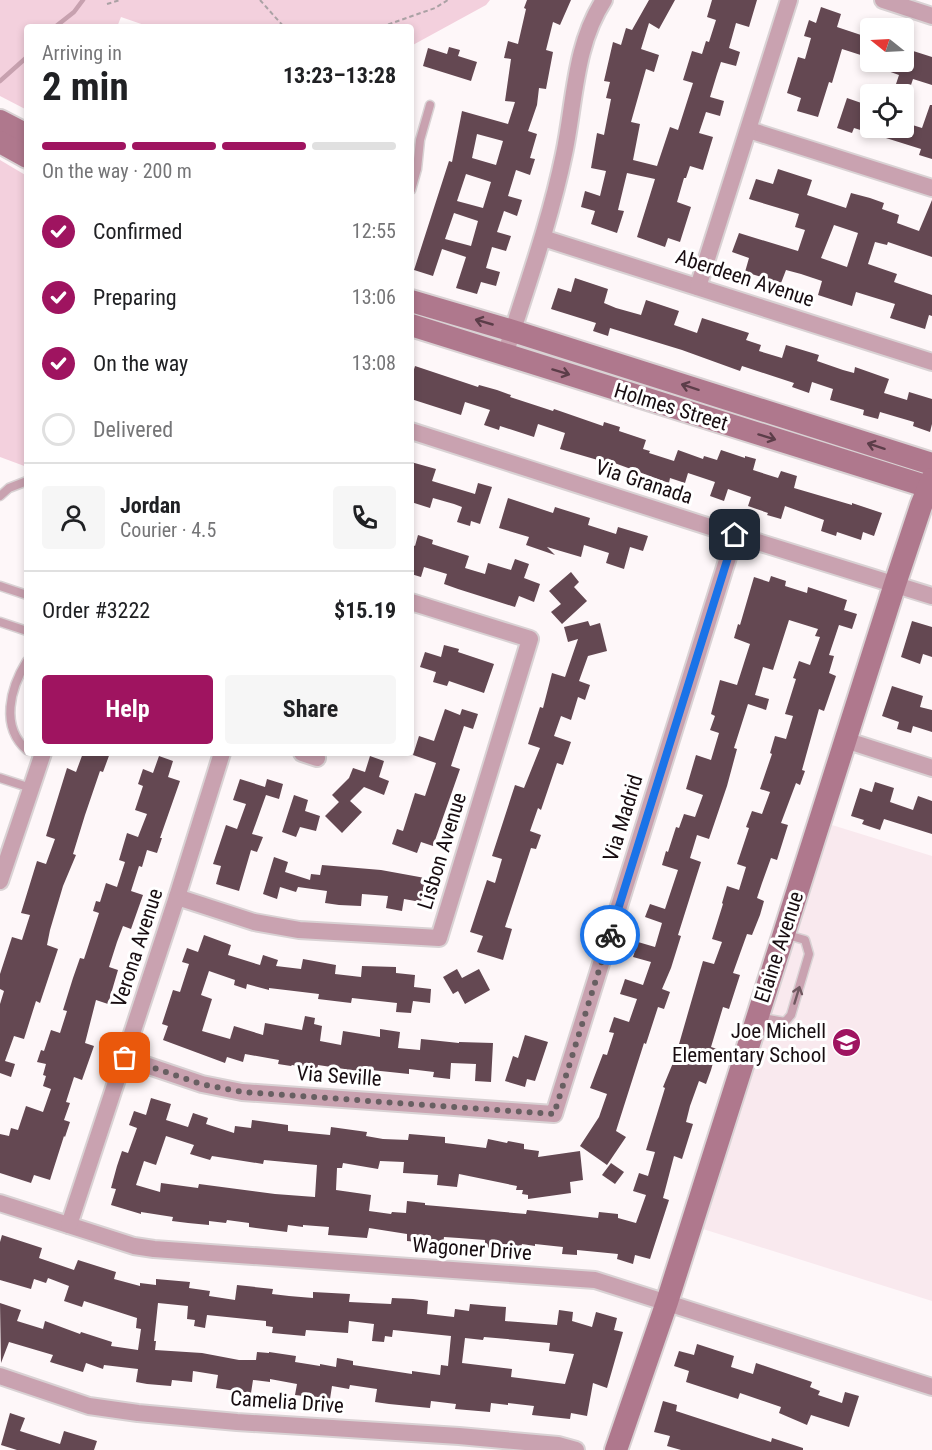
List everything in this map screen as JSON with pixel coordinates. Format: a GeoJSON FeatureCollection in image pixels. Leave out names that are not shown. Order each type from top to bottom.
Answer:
{"type":"FeatureCollection","features":[{"type":"Feature","properties":{"kind":"main road"},"geometry":{"type":"LineString","coordinates":[[0,121],[24,133]]}},
{"type":"Feature","properties":{"kind":"main road"},"geometry":{"type":"LineString","coordinates":[[0,142],[24,155]]}},
{"type":"Feature","properties":{"kind":"main road","name":"Holmes Street"},"geometry":{"type":"LineString","coordinates":[[414,301],[932,464]]}},
{"type":"Feature","properties":{"kind":"main road","name":"Holmes Street"},"geometry":{"type":"LineString","coordinates":[[414,326],[931,485]]}},
{"type":"Feature","properties":{"kind":"main road","name":"Elaine Avenue"},"geometry":{"type":"LineString","coordinates":[[616,1450],[667,1302],[895,584],[921,506],[931,485]]}},
{"type":"Feature","properties":{"kind":"street"},"geometry":{"type":"LineString","coordinates":[[505,355],[543,238],[565,152],[573,92],[581,55],[596,12],[604,0]]}},
{"type":"Feature","properties":{"kind":"street"},"geometry":{"type":"LineString","coordinates":[[698,287],[789,0]]}},
{"type":"Feature","properties":{"kind":"street"},"geometry":{"type":"LineString","coordinates":[[882,0],[932,16]]}},
{"type":"Feature","properties":{"kind":"street"},"geometry":{"type":"LineString","coordinates":[[749,130],[932,188]]}},
{"type":"Feature","properties":{"kind":"street","name":"Aberdeen Avenue"},"geometry":{"type":"LineString","coordinates":[[543,238],[932,362]]}},
{"type":"Feature","properties":{"kind":"street","name":"Via Granada"},"geometry":{"type":"LineString","coordinates":[[414,432],[932,596]]}},
{"type":"Feature","properties":{"kind":"street","name":"Via Madrid"},"geometry":{"type":"LineString","coordinates":[[554,1114],[735,535]]}},
{"type":"Feature","properties":{"kind":"street","name":"Lisbon Avenue"},"geometry":{"type":"LineString","coordinates":[[177,897],[254,922],[299,930],[440,938],[530,639],[414,603]]}},
{"type":"Feature","properties":{"kind":"street"},"geometry":{"type":"LineString","coordinates":[[845,740],[932,768]]}},
{"type":"Feature","properties":{"kind":"street"},"geometry":{"type":"LineString","coordinates":[[0,881],[31,788],[36,756]]}},
{"type":"Feature","properties":{"kind":"street","name":"Verona Avenue"},"geometry":{"type":"LineString","coordinates":[[69,1225],[221,756]]}},
{"type":"Feature","properties":{"kind":"street","name":"Via Seville"},"geometry":{"type":"LineString","coordinates":[[125,1058],[201,1084],[242,1092],[554,1114]]}},
{"type":"Feature","properties":{"kind":"street","name":"Wagoner Drive"},"geometry":{"type":"LineString","coordinates":[[0,1203],[134,1246],[154,1249],[595,1280],[932,1388]]}},
{"type":"Feature","properties":{"kind":"street","name":"Camelia Drive"},"geometry":{"type":"LineString","coordinates":[[0,1376],[89,1406],[138,1413],[237,1422],[459,1436],[516,1446],[558,1445],[576,1450]]}},
{"type":"Feature","properties":{"kind":"lane"},"geometry":{"type":"LineString","coordinates":[[414,180],[420,140],[430,105]]}},
{"type":"Feature","properties":{"kind":"lane"},"geometry":{"type":"LineString","coordinates":[[0,496],[9,488],[24,482]]}},
{"type":"Feature","properties":{"kind":"lane"},"geometry":{"type":"LineString","coordinates":[[0,586],[24,594]]}},
{"type":"Feature","properties":{"kind":"lane"},"geometry":{"type":"LineString","coordinates":[[0,622],[24,630]]}},
{"type":"Feature","properties":{"kind":"lane"},"geometry":{"type":"LineString","coordinates":[[24,668],[12,696],[10,716],[11,728],[24,741]]}},
{"type":"Feature","properties":{"kind":"lane"},"geometry":{"type":"LineString","coordinates":[[0,778],[31,788]]}},
{"type":"Feature","properties":{"kind":"lane"},"geometry":{"type":"LineString","coordinates":[[757,1017],[785,1022],[791,1015],[809,954],[806,940],[784,933]]}},
{"type":"Feature","properties":{"kind":"path"},"geometry":{"type":"LineString","coordinates":[[107,4],[120,0]]}},
{"type":"Feature","properties":{"kind":"path"},"geometry":{"type":"LineString","coordinates":[[260,0],[281,24]]}},
{"type":"Feature","properties":{"kind":"path"},"geometry":{"type":"LineString","coordinates":[[390,24],[435,8],[448,0]]}},
{"type":"Feature","properties":{"kind":"shaded area"},"geometry":{"type":"Polygon","coordinates":[[[0,0],[490,0],[486,5],[414,44],[414,24],[141,24],[121,17],[118,24],[24,24],[24,108],[0,96],[0,0]]]}},
{"type":"Feature","properties":{"kind":"shaded area"},"geometry":{"type":"Polygon","coordinates":[[[0,160],[24,174],[24,466],[0,457],[0,160]]]}},
{"type":"Feature","properties":{"kind":"shaded area","name":"Joe Michell Elementary School"},"geometry":{"type":"Polygon","coordinates":[[[832,825],[932,856],[932,1301],[703,1229],[832,825]]]}},
{"type":"Feature","properties":{"kind":"building"},"geometry":{"type":"Polygon","coordinates":[[[527,0],[571,0],[560,25],[553,22],[546,50],[553,52],[546,89],[539,88],[537,105],[528,131],[537,134],[530,158],[535,159],[530,175],[516,170],[508,196],[522,200],[517,216],[504,211],[497,232],[511,236],[506,251],[492,247],[486,268],[500,272],[496,286],[481,282],[477,294],[456,288],[466,257],[442,249],[433,276],[414,270],[449,161],[452,162],[462,111],[508,124],[515,102],[505,101],[511,59],[504,58],[508,41],[518,44],[526,9],[524,8],[527,0]],[[477,134],[472,158],[496,165],[503,141],[477,134]],[[466,174],[457,201],[483,208],[491,182],[466,174]],[[454,213],[445,239],[471,246],[478,221],[454,213]]]}},
{"type":"Feature","properties":{"kind":"building"},"geometry":{"type":"Polygon","coordinates":[[[649,0],[675,0],[659,29],[649,23],[641,49],[659,55],[654,72],[646,69],[631,122],[640,124],[633,160],[657,166],[670,127],[678,130],[693,83],[683,80],[692,51],[702,54],[706,41],[709,42],[716,20],[707,17],[712,0],[757,0],[749,27],[736,23],[729,48],[740,52],[736,66],[721,62],[717,74],[710,97],[724,101],[720,116],[706,112],[699,133],[713,137],[703,170],[690,166],[684,178],[677,202],[691,207],[680,242],[668,238],[665,247],[637,237],[655,179],[627,173],[618,210],[624,211],[617,233],[591,224],[595,211],[581,207],[585,191],[600,196],[606,171],[591,168],[597,133],[604,135],[611,99],[606,98],[610,82],[604,81],[613,42],[621,45],[626,28],[632,30],[649,0]]]}},
{"type":"Feature","properties":{"kind":"building"},"geometry":{"type":"Polygon","coordinates":[[[821,7],[841,14],[837,27],[860,35],[860,55],[842,49],[832,83],[829,82],[818,117],[797,111],[801,98],[787,93],[798,57],[805,59],[811,38],[804,36],[809,20],[816,23],[821,7]]]}},
{"type":"Feature","properties":{"kind":"building"},"geometry":{"type":"Polygon","coordinates":[[[449,47],[460,50],[458,56],[477,62],[471,81],[423,66],[428,48],[447,54],[449,47]]]}},
{"type":"Feature","properties":{"kind":"building"},"geometry":{"type":"Polygon","coordinates":[[[914,51],[932,57],[932,85],[913,79],[911,84],[896,84],[899,75],[890,72],[914,72],[914,51]]]}},
{"type":"Feature","properties":{"kind":"building"},"geometry":{"type":"Polygon","coordinates":[[[847,98],[860,103],[860,130],[854,128],[852,133],[837,128],[847,98]]]}},
{"type":"Feature","properties":{"kind":"building"},"geometry":{"type":"Polygon","coordinates":[[[930,105],[932,105],[932,159],[919,155],[921,149],[886,138],[914,138],[914,125],[922,128],[930,105]]]}},
{"type":"Feature","properties":{"kind":"building"},"geometry":{"type":"Polygon","coordinates":[[[778,169],[812,180],[807,195],[846,208],[851,193],[870,198],[884,203],[882,209],[899,215],[897,223],[919,231],[932,200],[932,257],[888,242],[887,245],[875,242],[868,264],[897,274],[894,282],[932,295],[932,316],[929,315],[925,329],[890,318],[895,304],[856,292],[852,306],[818,295],[822,281],[801,274],[786,270],[781,283],[745,272],[749,258],[732,252],[739,233],[798,251],[805,230],[795,227],[799,214],[749,199],[756,179],[773,184],[778,169]],[[834,225],[821,258],[847,267],[858,233],[834,225]]]}},
{"type":"Feature","properties":{"kind":"building"},"geometry":{"type":"Polygon","coordinates":[[[575,278],[608,289],[604,303],[616,308],[641,315],[646,300],[679,311],[674,325],[697,333],[702,318],[749,333],[746,340],[761,345],[759,351],[782,358],[786,345],[819,355],[817,361],[843,370],[854,373],[855,367],[889,379],[884,393],[907,400],[909,392],[932,399],[930,432],[913,426],[914,422],[880,412],[878,419],[863,415],[864,410],[830,400],[833,389],[812,382],[809,393],[792,387],[794,383],[742,366],[740,371],[610,328],[608,336],[593,331],[596,323],[551,309],[558,288],[571,292],[575,278]]]}},
{"type":"Feature","properties":{"kind":"building"},"geometry":{"type":"Polygon","coordinates":[[[415,366],[478,387],[479,385],[497,390],[511,395],[510,397],[603,426],[604,422],[620,427],[619,431],[646,440],[643,449],[650,451],[649,453],[674,461],[678,450],[703,459],[704,456],[717,460],[721,450],[756,459],[753,470],[778,478],[781,471],[797,476],[794,488],[882,513],[874,536],[863,532],[861,540],[837,532],[836,536],[821,531],[824,520],[785,506],[781,519],[767,515],[768,513],[748,506],[751,497],[728,489],[724,501],[710,496],[715,482],[688,473],[685,483],[670,478],[669,483],[609,461],[608,463],[560,449],[565,433],[538,424],[534,437],[500,426],[499,430],[484,425],[490,410],[465,402],[461,415],[414,400],[415,366]]]}},
{"type":"Feature","properties":{"kind":"building"},"geometry":{"type":"Polygon","coordinates":[[[414,463],[436,469],[432,481],[475,494],[478,483],[492,487],[480,524],[471,521],[470,526],[457,522],[462,507],[454,504],[433,498],[430,508],[414,503],[414,463]]]}},
{"type":"Feature","properties":{"kind":"building"},"geometry":{"type":"Polygon","coordinates":[[[508,498],[553,513],[555,507],[590,518],[588,525],[616,534],[618,527],[648,536],[643,551],[630,547],[624,569],[606,563],[609,553],[584,545],[581,557],[547,547],[555,555],[526,545],[529,537],[499,528],[508,498]]]}},
{"type":"Feature","properties":{"kind":"building"},"geometry":{"type":"Polygon","coordinates":[[[418,535],[433,540],[432,544],[469,556],[465,568],[485,574],[488,563],[511,570],[515,559],[529,564],[524,578],[540,584],[534,602],[519,596],[515,607],[458,589],[444,584],[447,574],[424,567],[421,577],[414,575],[415,546],[418,535]]]}},
{"type":"Feature","properties":{"kind":"building"},"geometry":{"type":"Polygon","coordinates":[[[571,572],[579,582],[574,587],[587,601],[562,624],[551,612],[561,604],[549,591],[571,572]]]}},
{"type":"Feature","properties":{"kind":"building"},"geometry":{"type":"Polygon","coordinates":[[[771,576],[786,581],[785,586],[807,593],[808,587],[847,600],[844,610],[857,614],[852,629],[839,625],[829,655],[834,656],[829,673],[836,676],[824,711],[819,709],[800,785],[796,783],[781,823],[788,825],[777,860],[771,858],[757,898],[764,901],[760,915],[752,935],[747,934],[733,973],[740,975],[729,1009],[723,1007],[711,1047],[717,1049],[711,1070],[706,1084],[699,1081],[690,1106],[686,1122],[693,1124],[682,1159],[674,1156],[663,1198],[669,1200],[650,1259],[635,1255],[633,1264],[617,1259],[618,1254],[577,1250],[577,1255],[562,1254],[563,1247],[535,1244],[535,1246],[522,1244],[520,1251],[499,1247],[499,1249],[485,1247],[485,1240],[459,1238],[444,1237],[443,1244],[407,1241],[407,1234],[369,1228],[367,1238],[328,1235],[329,1227],[288,1225],[287,1232],[249,1227],[249,1223],[227,1220],[226,1223],[209,1221],[209,1225],[188,1223],[172,1221],[173,1217],[141,1212],[141,1214],[111,1205],[116,1189],[111,1188],[122,1151],[128,1153],[137,1128],[129,1125],[134,1111],[146,1115],[151,1098],[171,1104],[166,1120],[188,1127],[193,1113],[208,1118],[206,1124],[234,1133],[235,1126],[251,1128],[252,1120],[288,1125],[288,1131],[330,1135],[331,1127],[367,1132],[366,1136],[383,1139],[408,1140],[409,1134],[445,1137],[445,1143],[486,1148],[488,1139],[507,1143],[508,1141],[524,1144],[524,1149],[539,1151],[538,1157],[580,1151],[583,1180],[570,1182],[571,1193],[528,1199],[528,1195],[522,1194],[523,1190],[516,1190],[517,1186],[459,1174],[457,1187],[437,1185],[438,1175],[403,1173],[404,1162],[380,1161],[378,1169],[343,1163],[342,1168],[337,1168],[336,1190],[371,1195],[369,1211],[391,1214],[392,1212],[406,1213],[407,1201],[425,1203],[425,1205],[526,1214],[527,1210],[598,1218],[599,1212],[618,1214],[618,1218],[636,1223],[646,1195],[633,1191],[639,1173],[648,1176],[655,1152],[646,1150],[665,1088],[663,1087],[675,1058],[703,961],[714,964],[722,942],[712,939],[727,886],[739,890],[746,867],[737,864],[749,828],[746,827],[752,811],[762,814],[770,792],[760,789],[772,754],[770,753],[775,736],[786,739],[793,716],[785,714],[796,679],[793,678],[799,661],[810,665],[820,637],[815,636],[818,629],[789,620],[773,670],[763,667],[755,695],[769,699],[766,710],[748,704],[734,748],[737,749],[727,786],[709,839],[697,835],[690,858],[701,862],[678,935],[681,936],[662,989],[670,992],[664,1009],[658,1007],[646,1044],[644,1043],[616,1131],[626,1137],[607,1165],[580,1146],[599,1117],[607,1094],[590,1088],[603,1054],[607,1055],[614,1033],[609,1032],[614,1017],[629,1022],[637,999],[620,994],[625,979],[643,985],[651,962],[633,957],[638,942],[655,947],[662,923],[645,917],[650,904],[665,909],[678,870],[662,865],[666,851],[668,852],[676,827],[679,828],[684,814],[695,817],[703,795],[686,789],[696,755],[711,760],[719,733],[710,730],[715,716],[711,714],[720,680],[737,685],[750,644],[734,638],[754,577],[769,582],[771,576]],[[166,1136],[156,1165],[144,1161],[136,1185],[160,1192],[161,1183],[198,1188],[199,1184],[315,1197],[317,1165],[264,1160],[263,1164],[212,1156],[210,1160],[190,1154],[194,1145],[166,1136]]]}},
{"type":"Feature","properties":{"kind":"building"},"geometry":{"type":"Polygon","coordinates":[[[588,621],[590,626],[600,623],[607,651],[588,656],[579,681],[590,685],[585,700],[578,697],[571,720],[561,716],[554,736],[571,742],[563,765],[557,763],[541,810],[538,808],[530,831],[541,835],[536,849],[531,848],[505,927],[512,929],[503,960],[477,952],[483,936],[470,932],[487,880],[495,883],[502,859],[492,856],[515,785],[524,788],[540,748],[528,744],[540,707],[543,708],[552,673],[565,677],[578,639],[568,642],[564,627],[588,621]]]}},
{"type":"Feature","properties":{"kind":"building"},"geometry":{"type":"Polygon","coordinates":[[[912,621],[932,627],[932,657],[923,654],[920,664],[901,657],[912,621]]]}},
{"type":"Feature","properties":{"kind":"building"},"geometry":{"type":"Polygon","coordinates":[[[444,645],[494,664],[484,693],[449,681],[447,686],[433,682],[436,672],[420,667],[425,652],[441,657],[444,645]]]}},
{"type":"Feature","properties":{"kind":"building"},"geometry":{"type":"Polygon","coordinates":[[[892,686],[923,696],[920,707],[932,710],[932,732],[913,726],[911,733],[897,729],[899,722],[882,716],[892,686]]]}},
{"type":"Feature","properties":{"kind":"building"},"geometry":{"type":"Polygon","coordinates":[[[445,709],[460,715],[462,709],[478,714],[473,729],[464,726],[451,766],[460,769],[433,846],[421,842],[417,853],[392,844],[397,829],[403,831],[415,793],[425,796],[436,763],[414,755],[419,736],[434,741],[445,709]]]}},
{"type":"Feature","properties":{"kind":"building"},"geometry":{"type":"Polygon","coordinates":[[[82,756],[109,756],[103,772],[100,771],[85,815],[73,854],[76,855],[63,886],[50,930],[47,945],[58,949],[40,1003],[36,1001],[24,1039],[14,1036],[5,1061],[15,1064],[11,1077],[0,1073],[0,1004],[4,991],[0,989],[0,974],[12,937],[22,940],[30,915],[21,913],[37,861],[46,864],[55,839],[46,836],[67,768],[76,772],[82,756]]]}},
{"type":"Feature","properties":{"kind":"building"},"geometry":{"type":"Polygon","coordinates":[[[159,756],[173,761],[168,777],[180,781],[157,853],[147,850],[142,867],[139,866],[131,891],[143,895],[131,929],[123,926],[117,942],[109,967],[118,970],[108,1004],[96,1000],[85,1043],[94,1046],[82,1080],[74,1077],[66,1102],[70,1103],[64,1120],[70,1122],[50,1180],[34,1175],[31,1183],[0,1173],[0,1134],[9,1136],[11,1128],[18,1130],[26,1106],[43,1112],[51,1089],[43,1086],[46,1064],[37,1062],[41,1050],[44,1051],[51,1030],[60,1033],[67,1011],[63,1010],[73,978],[80,958],[84,959],[99,913],[93,911],[96,901],[100,902],[106,883],[117,887],[125,862],[119,860],[127,833],[138,837],[147,814],[135,810],[143,786],[138,784],[143,769],[153,773],[159,756]]]}},
{"type":"Feature","properties":{"kind":"building"},"geometry":{"type":"Polygon","coordinates":[[[370,756],[384,761],[379,777],[389,781],[384,795],[364,787],[350,801],[362,812],[342,833],[325,816],[339,802],[332,795],[349,778],[353,768],[365,772],[370,756]]]}},
{"type":"Feature","properties":{"kind":"building"},"geometry":{"type":"Polygon","coordinates":[[[240,779],[265,787],[267,779],[283,784],[279,799],[266,795],[252,834],[263,837],[257,852],[251,850],[239,891],[216,884],[221,866],[213,864],[226,825],[237,829],[246,804],[233,800],[240,779]]]}},
{"type":"Feature","properties":{"kind":"building"},"geometry":{"type":"Polygon","coordinates":[[[875,782],[894,788],[890,802],[913,810],[918,796],[932,801],[932,834],[884,819],[880,830],[862,824],[864,820],[851,816],[860,788],[872,792],[875,782]]]}},
{"type":"Feature","properties":{"kind":"building"},"geometry":{"type":"Polygon","coordinates":[[[294,795],[308,800],[305,811],[320,816],[316,831],[300,827],[296,837],[282,832],[294,795]]]}},
{"type":"Feature","properties":{"kind":"building"},"geometry":{"type":"Polygon","coordinates":[[[274,857],[288,862],[285,872],[310,880],[311,874],[320,875],[322,865],[381,870],[425,878],[421,902],[404,899],[402,911],[386,908],[388,896],[362,894],[361,906],[339,905],[325,903],[327,891],[298,887],[296,892],[280,887],[277,899],[263,894],[274,857]]]}},
{"type":"Feature","properties":{"kind":"building"},"geometry":{"type":"Polygon","coordinates":[[[204,935],[231,945],[228,955],[260,965],[263,955],[278,960],[276,966],[301,969],[303,959],[336,965],[335,974],[361,977],[362,966],[396,967],[396,973],[415,975],[414,987],[431,989],[430,1003],[413,1001],[411,1013],[396,1012],[397,1003],[352,998],[351,1003],[318,999],[319,994],[269,988],[269,990],[247,984],[246,989],[234,985],[235,980],[209,971],[201,995],[212,999],[202,1031],[230,1039],[234,1026],[263,1035],[265,1023],[302,1030],[305,1016],[315,1018],[314,1024],[322,1026],[320,1041],[341,1045],[343,1031],[380,1037],[380,1029],[400,1032],[398,1048],[420,1050],[421,1039],[459,1043],[493,1043],[491,1082],[475,1081],[476,1064],[451,1063],[450,1079],[433,1077],[434,1072],[409,1069],[409,1074],[371,1070],[371,1073],[318,1065],[317,1069],[291,1066],[278,1064],[279,1060],[245,1054],[243,1062],[227,1057],[225,1063],[163,1040],[168,1026],[162,1024],[173,990],[180,992],[189,964],[182,962],[187,948],[198,952],[204,935]]]}},
{"type":"Feature","properties":{"kind":"building"},"geometry":{"type":"Polygon","coordinates":[[[457,969],[462,978],[479,969],[490,990],[465,1004],[458,991],[453,994],[443,977],[457,969]]]}},
{"type":"Feature","properties":{"kind":"building"},"geometry":{"type":"Polygon","coordinates":[[[525,1035],[548,1042],[535,1081],[527,1079],[525,1087],[505,1081],[513,1056],[518,1058],[525,1035]]]}},
{"type":"Feature","properties":{"kind":"building"},"geometry":{"type":"Polygon","coordinates":[[[611,1163],[624,1172],[615,1184],[602,1175],[611,1163]]]}},
{"type":"Feature","properties":{"kind":"building"},"geometry":{"type":"Polygon","coordinates":[[[2,1235],[42,1248],[39,1258],[74,1270],[78,1260],[116,1272],[114,1279],[140,1286],[140,1283],[156,1285],[156,1279],[190,1282],[189,1288],[210,1291],[209,1296],[235,1300],[237,1285],[273,1289],[272,1294],[313,1298],[313,1292],[350,1294],[349,1302],[391,1304],[392,1298],[428,1301],[427,1314],[454,1317],[455,1309],[469,1311],[470,1304],[506,1307],[505,1321],[557,1325],[559,1310],[573,1312],[572,1321],[592,1327],[596,1312],[617,1318],[614,1330],[623,1332],[607,1388],[593,1383],[587,1416],[571,1413],[570,1419],[532,1415],[534,1406],[508,1403],[508,1405],[491,1403],[490,1412],[455,1409],[456,1404],[431,1401],[430,1408],[375,1402],[377,1389],[350,1385],[349,1389],[332,1386],[330,1399],[295,1395],[297,1384],[270,1379],[270,1382],[253,1380],[251,1393],[216,1388],[218,1375],[193,1371],[192,1382],[172,1380],[171,1386],[147,1384],[136,1382],[138,1369],[104,1365],[103,1369],[86,1363],[83,1372],[50,1362],[53,1355],[9,1342],[1,1363],[0,1303],[21,1310],[17,1321],[43,1329],[45,1321],[80,1334],[81,1332],[112,1342],[111,1346],[138,1350],[141,1329],[136,1328],[137,1318],[84,1301],[82,1307],[64,1301],[69,1286],[48,1278],[46,1283],[34,1279],[31,1289],[0,1280],[2,1235]],[[158,1303],[155,1350],[202,1353],[239,1360],[256,1360],[257,1352],[269,1352],[296,1356],[295,1362],[336,1367],[337,1358],[353,1361],[353,1365],[412,1374],[412,1371],[440,1375],[441,1365],[448,1366],[451,1336],[393,1330],[392,1337],[385,1336],[384,1342],[372,1341],[374,1324],[349,1321],[348,1333],[306,1330],[305,1336],[272,1333],[273,1327],[266,1326],[266,1321],[207,1315],[205,1328],[194,1326],[195,1320],[187,1319],[188,1306],[158,1303]],[[484,1337],[483,1340],[465,1338],[462,1363],[512,1369],[511,1377],[565,1384],[574,1354],[549,1351],[550,1343],[484,1337]]]}},
{"type":"Feature","properties":{"kind":"building"},"geometry":{"type":"Polygon","coordinates":[[[697,1344],[734,1356],[731,1367],[753,1374],[756,1363],[812,1382],[810,1387],[820,1391],[818,1395],[842,1403],[845,1392],[859,1396],[849,1427],[811,1415],[807,1425],[779,1413],[781,1407],[740,1393],[738,1399],[686,1382],[689,1371],[674,1366],[679,1351],[694,1355],[697,1344]]]}},
{"type":"Feature","properties":{"kind":"building"},"geometry":{"type":"Polygon","coordinates":[[[663,1401],[677,1405],[676,1411],[771,1442],[772,1438],[803,1448],[803,1450],[681,1450],[667,1446],[670,1436],[654,1432],[663,1401]]]}},
{"type":"Feature","properties":{"kind":"building"},"geometry":{"type":"Polygon","coordinates":[[[10,1413],[25,1418],[20,1431],[60,1444],[64,1431],[97,1441],[94,1450],[17,1450],[1,1445],[10,1413]]]}},
{"type":"Feature","properties":{"kind":"waterway"},"geometry":{"type":"LineString","coordinates":[[59,24],[74,12],[83,0]]}},
{"type":"Feature","properties":{"kind":"waterway"},"geometry":{"type":"LineString","coordinates":[[0,81],[24,60]]}},
{"type":"Feature","properties":{"kind":"way so far"},"geometry":{"type":"LineString","coordinates":[[125,1058],[201,1084],[242,1092],[554,1114],[610,935]]}},
{"type":"Feature","properties":{"kind":"place","name":"Joe Michell Elementary School"},"geometry":{"type":"Point","coordinates":[847,1043]}},
{"type":"Feature","properties":{"kind":"route"},"geometry":{"type":"LineString","coordinates":[[610,935],[735,535]]}}]}
